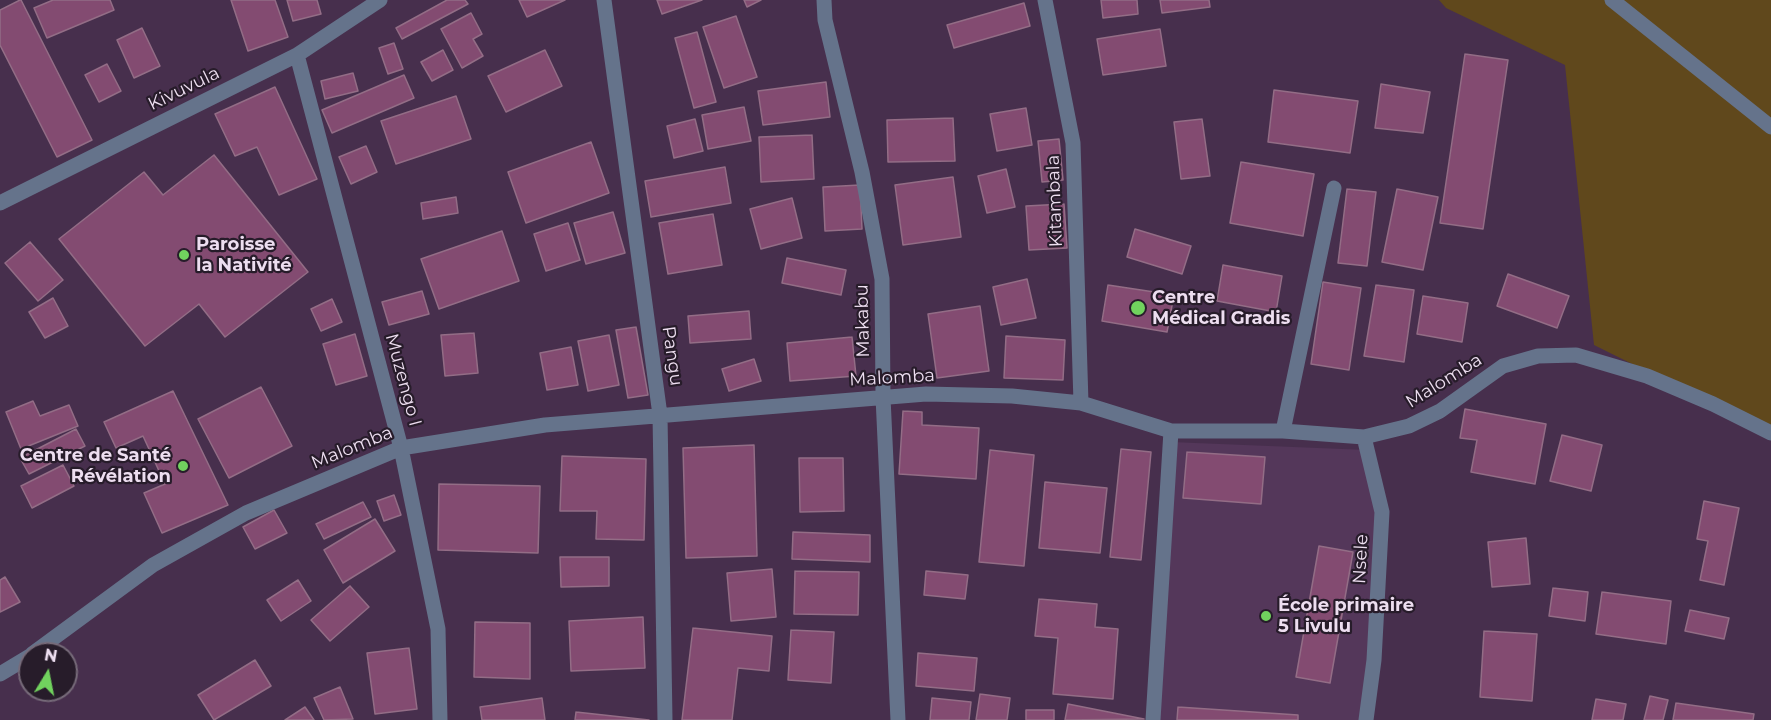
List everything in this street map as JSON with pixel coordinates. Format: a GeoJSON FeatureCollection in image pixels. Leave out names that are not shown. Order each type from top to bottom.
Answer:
{"type":"FeatureCollection","features":[{"type":"Feature","properties":{"kind":"street","name":"Kivuvula"},"geometry":{"type":"LineString","coordinates":[[0,203],[297,55],[380,0]]}},
{"type":"Feature","properties":{"kind":"street","name":"Pangu"},"geometry":{"type":"LineString","coordinates":[[604,0],[660,415],[665,720]]}},
{"type":"Feature","properties":{"kind":"street","name":"Makabu"},"geometry":{"type":"LineString","coordinates":[[824,0],[825,20],[862,172],[882,279],[883,397],[898,720]]}},
{"type":"Feature","properties":{"kind":"street","name":"Kitambala"},"geometry":{"type":"LineString","coordinates":[[1045,0],[1073,143],[1081,403]]}},
{"type":"Feature","properties":{"kind":"street"},"geometry":{"type":"LineString","coordinates":[[1612,0],[1771,127]]}},
{"type":"Feature","properties":{"kind":"street","name":"Muzengo I"},"geometry":{"type":"LineString","coordinates":[[297,55],[401,448],[438,629],[440,720]]}},
{"type":"Feature","properties":{"kind":"street"},"geometry":{"type":"LineString","coordinates":[[1282,431],[1335,188]]}},
{"type":"Feature","properties":{"kind":"street","name":"Malomba"},"geometry":{"type":"LineString","coordinates":[[49,642],[153,565],[236,518],[401,448],[545,425],[926,394],[1012,396],[1081,403],[1171,430],[1282,431],[1364,438],[1409,426],[1440,411],[1503,366],[1538,356],[1576,355],[1647,376],[1713,404],[1771,433]]}},
{"type":"Feature","properties":{"kind":"street"},"geometry":{"type":"LineString","coordinates":[[1153,720],[1171,430]]}},
{"type":"Feature","properties":{"kind":"street","name":"Nsele"},"geometry":{"type":"LineString","coordinates":[[1364,438],[1382,512],[1374,660],[1366,720]]}},
{"type":"Feature","properties":{"kind":"street","name":"Malomba"},"geometry":{"type":"LineString","coordinates":[[0,674],[18,663]]}},
{"type":"Feature","properties":{"kind":"shaded area"},"geometry":{"type":"Polygon","coordinates":[[[1439,0],[1771,0],[1771,433],[1594,345],[1565,65],[1446,8],[1439,0]]]}},
{"type":"Feature","properties":{"kind":"shaded area","name":"École primaire 5 Livulu"},"geometry":{"type":"Polygon","coordinates":[[[1171,442],[1367,450],[1382,512],[1364,720],[1153,720],[1171,442]]]}},
{"type":"Feature","properties":{"kind":"building"},"geometry":{"type":"Polygon","coordinates":[[[21,0],[92,140],[57,157],[0,45],[0,10],[21,0]]]}},
{"type":"Feature","properties":{"kind":"building"},"geometry":{"type":"Polygon","coordinates":[[[53,0],[110,0],[114,10],[47,38],[34,8],[53,0]]]}},
{"type":"Feature","properties":{"kind":"building"},"geometry":{"type":"Polygon","coordinates":[[[231,0],[275,0],[288,37],[248,51],[231,0]]]}},
{"type":"Feature","properties":{"kind":"building"},"geometry":{"type":"Polygon","coordinates":[[[287,0],[317,0],[321,14],[293,21],[287,0]]]}},
{"type":"Feature","properties":{"kind":"building"},"geometry":{"type":"Polygon","coordinates":[[[447,0],[465,0],[468,4],[402,39],[396,28],[447,0]]]}},
{"type":"Feature","properties":{"kind":"building"},"geometry":{"type":"Polygon","coordinates":[[[519,0],[565,0],[527,17],[519,0]]]}},
{"type":"Feature","properties":{"kind":"building"},"geometry":{"type":"Polygon","coordinates":[[[657,0],[702,0],[662,14],[657,0]]]}},
{"type":"Feature","properties":{"kind":"building"},"geometry":{"type":"Polygon","coordinates":[[[744,0],[761,0],[747,7],[744,0]]]}},
{"type":"Feature","properties":{"kind":"building"},"geometry":{"type":"Polygon","coordinates":[[[1101,0],[1137,0],[1138,14],[1103,18],[1101,0]]]}},
{"type":"Feature","properties":{"kind":"building"},"geometry":{"type":"Polygon","coordinates":[[[1160,0],[1209,0],[1210,7],[1162,13],[1160,0]]]}},
{"type":"Feature","properties":{"kind":"building"},"geometry":{"type":"Polygon","coordinates":[[[1024,3],[1030,26],[954,48],[947,25],[1024,3]]]}},
{"type":"Feature","properties":{"kind":"building"},"geometry":{"type":"Polygon","coordinates":[[[471,13],[482,34],[473,39],[483,56],[462,68],[441,29],[471,13]]]}},
{"type":"Feature","properties":{"kind":"building"},"geometry":{"type":"Polygon","coordinates":[[[736,16],[757,77],[724,88],[703,27],[736,16]]]}},
{"type":"Feature","properties":{"kind":"building"},"geometry":{"type":"Polygon","coordinates":[[[142,28],[160,66],[134,78],[117,40],[142,28]]]}},
{"type":"Feature","properties":{"kind":"building"},"geometry":{"type":"Polygon","coordinates":[[[1160,29],[1166,66],[1103,75],[1097,39],[1160,29]]]}},
{"type":"Feature","properties":{"kind":"building"},"geometry":{"type":"Polygon","coordinates":[[[697,32],[716,102],[694,108],[675,38],[697,32]]]}},
{"type":"Feature","properties":{"kind":"building"},"geometry":{"type":"Polygon","coordinates":[[[394,43],[403,69],[388,74],[379,48],[394,43]]]}},
{"type":"Feature","properties":{"kind":"building"},"geometry":{"type":"Polygon","coordinates":[[[443,50],[453,70],[432,81],[421,62],[443,50]]]}},
{"type":"Feature","properties":{"kind":"building"},"geometry":{"type":"Polygon","coordinates":[[[545,50],[562,86],[506,112],[488,76],[545,50]]]}},
{"type":"Feature","properties":{"kind":"building"},"geometry":{"type":"Polygon","coordinates":[[[1465,54],[1508,60],[1483,229],[1440,223],[1465,54]]]}},
{"type":"Feature","properties":{"kind":"building"},"geometry":{"type":"Polygon","coordinates":[[[107,64],[121,91],[99,102],[85,75],[107,64]]]}},
{"type":"Feature","properties":{"kind":"building"},"geometry":{"type":"Polygon","coordinates":[[[353,73],[358,91],[325,99],[321,81],[353,73]]]}},
{"type":"Feature","properties":{"kind":"building"},"geometry":{"type":"Polygon","coordinates":[[[404,75],[414,98],[332,133],[322,110],[404,75]]]}},
{"type":"Feature","properties":{"kind":"building"},"geometry":{"type":"Polygon","coordinates":[[[826,82],[830,117],[763,125],[758,91],[826,82]]]}},
{"type":"Feature","properties":{"kind":"building"},"geometry":{"type":"Polygon","coordinates":[[[1381,84],[1430,92],[1423,133],[1375,128],[1381,84]]]}},
{"type":"Feature","properties":{"kind":"building"},"geometry":{"type":"Polygon","coordinates":[[[275,87],[317,179],[279,195],[257,147],[235,156],[215,114],[275,87]]]}},
{"type":"Feature","properties":{"kind":"building"},"geometry":{"type":"Polygon","coordinates":[[[1274,90],[1358,101],[1350,153],[1268,142],[1274,90]]]}},
{"type":"Feature","properties":{"kind":"building"},"geometry":{"type":"Polygon","coordinates":[[[456,96],[471,139],[396,164],[381,121],[456,96]]]}},
{"type":"Feature","properties":{"kind":"building"},"geometry":{"type":"Polygon","coordinates":[[[744,107],[751,141],[708,149],[702,115],[744,107]]]}},
{"type":"Feature","properties":{"kind":"building"},"geometry":{"type":"Polygon","coordinates":[[[1026,108],[1032,145],[997,151],[990,114],[1026,108]]]}},
{"type":"Feature","properties":{"kind":"building"},"geometry":{"type":"Polygon","coordinates":[[[953,118],[955,161],[888,162],[887,120],[953,118]]]}},
{"type":"Feature","properties":{"kind":"building"},"geometry":{"type":"Polygon","coordinates":[[[695,119],[703,151],[674,158],[667,126],[695,119]]]}},
{"type":"Feature","properties":{"kind":"building"},"geometry":{"type":"Polygon","coordinates":[[[1202,119],[1210,176],[1181,179],[1174,122],[1202,119]]]}},
{"type":"Feature","properties":{"kind":"building"},"geometry":{"type":"Polygon","coordinates":[[[812,135],[814,179],[761,182],[759,137],[812,135]]]}},
{"type":"Feature","properties":{"kind":"building"},"geometry":{"type":"Polygon","coordinates":[[[1059,139],[1063,180],[1042,182],[1038,141],[1059,139]]]}},
{"type":"Feature","properties":{"kind":"building"},"geometry":{"type":"Polygon","coordinates":[[[591,142],[609,193],[526,223],[508,172],[591,142]]]}},
{"type":"Feature","properties":{"kind":"building"},"geometry":{"type":"Polygon","coordinates":[[[366,146],[377,172],[351,184],[339,157],[366,146]]]}},
{"type":"Feature","properties":{"kind":"building","name":"Paroisse la Nativité"},"geometry":{"type":"Polygon","coordinates":[[[214,155],[308,272],[225,337],[199,304],[145,346],[59,239],[144,172],[163,195],[214,155]]]}},
{"type":"Feature","properties":{"kind":"building"},"geometry":{"type":"Polygon","coordinates":[[[1241,162],[1314,174],[1303,236],[1230,223],[1241,162]]]}},
{"type":"Feature","properties":{"kind":"building"},"geometry":{"type":"Polygon","coordinates":[[[725,167],[731,203],[651,217],[645,181],[725,167]]]}},
{"type":"Feature","properties":{"kind":"building"},"geometry":{"type":"Polygon","coordinates":[[[1006,169],[1015,207],[987,213],[978,176],[1006,169]]]}},
{"type":"Feature","properties":{"kind":"building"},"geometry":{"type":"Polygon","coordinates":[[[953,177],[961,237],[903,245],[895,185],[953,177]]]}},
{"type":"Feature","properties":{"kind":"building"},"geometry":{"type":"Polygon","coordinates":[[[860,185],[862,229],[825,231],[823,187],[860,185]]]}},
{"type":"Feature","properties":{"kind":"building"},"geometry":{"type":"Polygon","coordinates":[[[1347,189],[1376,192],[1367,266],[1338,263],[1347,189]]]}},
{"type":"Feature","properties":{"kind":"building"},"geometry":{"type":"Polygon","coordinates":[[[1397,189],[1438,197],[1423,270],[1382,262],[1397,189]]]}},
{"type":"Feature","properties":{"kind":"building"},"geometry":{"type":"Polygon","coordinates":[[[456,197],[458,213],[423,219],[421,203],[456,197]]]}},
{"type":"Feature","properties":{"kind":"building"},"geometry":{"type":"Polygon","coordinates":[[[792,198],[802,238],[761,249],[750,209],[792,198]]]}},
{"type":"Feature","properties":{"kind":"building"},"geometry":{"type":"Polygon","coordinates":[[[1064,204],[1067,248],[1029,250],[1026,206],[1064,204]]]}},
{"type":"Feature","properties":{"kind":"building"},"geometry":{"type":"Polygon","coordinates":[[[613,212],[625,253],[586,264],[574,223],[613,212]]]}},
{"type":"Feature","properties":{"kind":"building"},"geometry":{"type":"Polygon","coordinates":[[[713,214],[722,265],[668,274],[659,223],[713,214]]]}},
{"type":"Feature","properties":{"kind":"building"},"geometry":{"type":"Polygon","coordinates":[[[568,223],[580,260],[546,271],[534,234],[568,223]]]}},
{"type":"Feature","properties":{"kind":"building"},"geometry":{"type":"Polygon","coordinates":[[[1135,229],[1191,246],[1182,274],[1127,257],[1135,229]]]}},
{"type":"Feature","properties":{"kind":"building"},"geometry":{"type":"Polygon","coordinates":[[[502,231],[519,281],[439,309],[421,259],[502,231]]]}},
{"type":"Feature","properties":{"kind":"building"},"geometry":{"type":"Polygon","coordinates":[[[30,242],[63,280],[38,301],[5,263],[30,242]]]}},
{"type":"Feature","properties":{"kind":"building"},"geometry":{"type":"Polygon","coordinates":[[[787,258],[846,270],[841,295],[782,283],[787,258]]]}},
{"type":"Feature","properties":{"kind":"building"},"geometry":{"type":"Polygon","coordinates":[[[1223,265],[1282,276],[1276,312],[1217,301],[1223,265]]]}},
{"type":"Feature","properties":{"kind":"building"},"geometry":{"type":"Polygon","coordinates":[[[1508,274],[1569,296],[1557,328],[1497,306],[1508,274]]]}},
{"type":"Feature","properties":{"kind":"building"},"geometry":{"type":"Polygon","coordinates":[[[1027,279],[1036,318],[1001,325],[993,287],[1027,279]]]}},
{"type":"Feature","properties":{"kind":"building"},"geometry":{"type":"Polygon","coordinates":[[[1323,282],[1361,288],[1349,370],[1311,364],[1323,282]]]}},
{"type":"Feature","properties":{"kind":"building","name":"Centre Médical Gradis"},"geometry":{"type":"Polygon","coordinates":[[[1108,285],[1174,295],[1167,332],[1102,321],[1108,285]]]}},
{"type":"Feature","properties":{"kind":"building"},"geometry":{"type":"Polygon","coordinates":[[[1376,285],[1414,290],[1404,362],[1364,356],[1376,285]]]}},
{"type":"Feature","properties":{"kind":"building"},"geometry":{"type":"Polygon","coordinates":[[[422,291],[429,314],[389,325],[382,302],[422,291]]]}},
{"type":"Feature","properties":{"kind":"building"},"geometry":{"type":"Polygon","coordinates":[[[1423,296],[1468,303],[1462,342],[1417,334],[1423,296]]]}},
{"type":"Feature","properties":{"kind":"building"},"geometry":{"type":"Polygon","coordinates":[[[53,298],[68,326],[45,338],[29,312],[53,298]]]}},
{"type":"Feature","properties":{"kind":"building"},"geometry":{"type":"Polygon","coordinates":[[[332,299],[342,322],[321,331],[311,309],[332,299]]]}},
{"type":"Feature","properties":{"kind":"building"},"geometry":{"type":"Polygon","coordinates":[[[980,306],[989,371],[937,378],[928,314],[980,306]]]}},
{"type":"Feature","properties":{"kind":"building"},"geometry":{"type":"Polygon","coordinates":[[[749,311],[751,339],[690,343],[688,316],[749,311]]]}},
{"type":"Feature","properties":{"kind":"building"},"geometry":{"type":"Polygon","coordinates":[[[636,327],[648,395],[628,398],[616,330],[636,327]]]}},
{"type":"Feature","properties":{"kind":"building"},"geometry":{"type":"Polygon","coordinates":[[[474,333],[478,373],[445,376],[441,335],[474,333]]]}},
{"type":"Feature","properties":{"kind":"building"},"geometry":{"type":"Polygon","coordinates":[[[355,334],[367,376],[336,385],[323,344],[355,334]]]}},
{"type":"Feature","properties":{"kind":"building"},"geometry":{"type":"Polygon","coordinates":[[[609,335],[619,385],[588,391],[578,341],[609,335]]]}},
{"type":"Feature","properties":{"kind":"building"},"geometry":{"type":"Polygon","coordinates":[[[1006,336],[1065,340],[1063,380],[1004,378],[1006,336]]]}},
{"type":"Feature","properties":{"kind":"building"},"geometry":{"type":"Polygon","coordinates":[[[852,337],[856,376],[790,381],[787,343],[852,337]]]}},
{"type":"Feature","properties":{"kind":"building"},"geometry":{"type":"Polygon","coordinates":[[[571,347],[578,385],[547,390],[540,353],[571,347]]]}},
{"type":"Feature","properties":{"kind":"building"},"geometry":{"type":"Polygon","coordinates":[[[754,359],[761,381],[729,391],[722,369],[754,359]]]}},
{"type":"Feature","properties":{"kind":"building"},"geometry":{"type":"Polygon","coordinates":[[[261,387],[292,446],[229,478],[198,419],[261,387]]]}},
{"type":"Feature","properties":{"kind":"building","name":"Centre de Santé Révélation"},"geometry":{"type":"Polygon","coordinates":[[[173,391],[228,505],[162,533],[144,493],[165,484],[143,436],[116,448],[104,422],[173,391]]]}},
{"type":"Feature","properties":{"kind":"building"},"geometry":{"type":"Polygon","coordinates":[[[33,401],[40,416],[69,405],[78,426],[21,449],[6,412],[33,401]]]}},
{"type":"Feature","properties":{"kind":"building"},"geometry":{"type":"Polygon","coordinates":[[[1465,409],[1546,424],[1535,484],[1471,472],[1477,440],[1460,438],[1465,409]]]}},
{"type":"Feature","properties":{"kind":"building"},"geometry":{"type":"Polygon","coordinates":[[[903,411],[922,412],[922,425],[979,428],[976,479],[899,474],[903,411]]]}},
{"type":"Feature","properties":{"kind":"building"},"geometry":{"type":"Polygon","coordinates":[[[76,429],[85,446],[29,474],[20,458],[76,429]]]}},
{"type":"Feature","properties":{"kind":"building"},"geometry":{"type":"Polygon","coordinates":[[[1562,435],[1602,445],[1591,491],[1550,481],[1562,435]]]}},
{"type":"Feature","properties":{"kind":"building"},"geometry":{"type":"Polygon","coordinates":[[[754,445],[757,556],[686,558],[683,448],[754,445]]]}},
{"type":"Feature","properties":{"kind":"building"},"geometry":{"type":"Polygon","coordinates":[[[1121,449],[1151,452],[1141,560],[1110,557],[1121,449]]]}},
{"type":"Feature","properties":{"kind":"building"},"geometry":{"type":"Polygon","coordinates":[[[990,450],[1034,455],[1024,566],[979,562],[990,450]]]}},
{"type":"Feature","properties":{"kind":"building"},"geometry":{"type":"Polygon","coordinates":[[[1187,452],[1265,457],[1261,504],[1183,498],[1187,452]]]}},
{"type":"Feature","properties":{"kind":"building"},"geometry":{"type":"Polygon","coordinates":[[[562,456],[646,459],[644,540],[596,539],[597,511],[560,511],[562,456]]]}},
{"type":"Feature","properties":{"kind":"building"},"geometry":{"type":"Polygon","coordinates":[[[799,458],[843,458],[844,511],[800,512],[799,458]]]}},
{"type":"Feature","properties":{"kind":"building"},"geometry":{"type":"Polygon","coordinates":[[[63,465],[74,486],[32,508],[21,486],[63,465]]]}},
{"type":"Feature","properties":{"kind":"building"},"geometry":{"type":"Polygon","coordinates":[[[1045,482],[1107,488],[1100,553],[1039,548],[1045,482]]]}},
{"type":"Feature","properties":{"kind":"building"},"geometry":{"type":"Polygon","coordinates":[[[439,484],[540,486],[538,553],[438,550],[439,484]]]}},
{"type":"Feature","properties":{"kind":"building"},"geometry":{"type":"Polygon","coordinates":[[[394,495],[401,515],[384,521],[377,501],[394,495]]]}},
{"type":"Feature","properties":{"kind":"building"},"geometry":{"type":"Polygon","coordinates":[[[1704,501],[1739,508],[1724,585],[1700,580],[1708,541],[1697,539],[1704,501]]]}},
{"type":"Feature","properties":{"kind":"building"},"geometry":{"type":"Polygon","coordinates":[[[363,502],[371,517],[324,539],[316,524],[363,502]]]}},
{"type":"Feature","properties":{"kind":"building"},"geometry":{"type":"Polygon","coordinates":[[[274,510],[287,533],[255,549],[243,527],[274,510]]]}},
{"type":"Feature","properties":{"kind":"building"},"geometry":{"type":"Polygon","coordinates":[[[375,519],[395,551],[343,583],[324,550],[375,519]]]}},
{"type":"Feature","properties":{"kind":"building"},"geometry":{"type":"Polygon","coordinates":[[[793,532],[870,535],[870,562],[792,559],[793,532]]]}},
{"type":"Feature","properties":{"kind":"building"},"geometry":{"type":"Polygon","coordinates":[[[1526,538],[1530,584],[1492,587],[1488,542],[1526,538]]]}},
{"type":"Feature","properties":{"kind":"building"},"geometry":{"type":"Polygon","coordinates":[[[1319,546],[1353,552],[1330,683],[1296,677],[1319,546]]]}},
{"type":"Feature","properties":{"kind":"building"},"geometry":{"type":"Polygon","coordinates":[[[560,557],[609,557],[609,586],[561,587],[560,557]]]}},
{"type":"Feature","properties":{"kind":"building"},"geometry":{"type":"Polygon","coordinates":[[[772,569],[776,617],[731,621],[727,573],[772,569]]]}},
{"type":"Feature","properties":{"kind":"building"},"geometry":{"type":"Polygon","coordinates":[[[795,571],[859,572],[858,615],[794,614],[795,571]]]}},
{"type":"Feature","properties":{"kind":"building"},"geometry":{"type":"Polygon","coordinates":[[[926,571],[968,575],[965,599],[924,595],[926,571]]]}},
{"type":"Feature","properties":{"kind":"building"},"geometry":{"type":"Polygon","coordinates":[[[5,577],[20,602],[0,612],[0,580],[5,577]]]}},
{"type":"Feature","properties":{"kind":"building"},"geometry":{"type":"Polygon","coordinates":[[[298,580],[311,601],[281,621],[267,600],[298,580]]]}},
{"type":"Feature","properties":{"kind":"building"},"geometry":{"type":"Polygon","coordinates":[[[350,586],[369,607],[330,641],[311,620],[350,586]]]}},
{"type":"Feature","properties":{"kind":"building"},"geometry":{"type":"Polygon","coordinates":[[[1553,588],[1588,592],[1585,621],[1549,616],[1553,588]]]}},
{"type":"Feature","properties":{"kind":"building"},"geometry":{"type":"Polygon","coordinates":[[[1602,592],[1671,601],[1666,644],[1596,634],[1602,592]]]}},
{"type":"Feature","properties":{"kind":"building"},"geometry":{"type":"Polygon","coordinates":[[[1039,599],[1097,604],[1095,627],[1118,629],[1113,699],[1053,694],[1058,638],[1035,636],[1039,599]]]}},
{"type":"Feature","properties":{"kind":"building"},"geometry":{"type":"Polygon","coordinates":[[[1690,610],[1729,618],[1724,639],[1685,631],[1690,610]]]}},
{"type":"Feature","properties":{"kind":"building"},"geometry":{"type":"Polygon","coordinates":[[[643,617],[645,668],[571,671],[569,621],[643,617]]]}},
{"type":"Feature","properties":{"kind":"building"},"geometry":{"type":"Polygon","coordinates":[[[475,622],[530,623],[530,679],[474,677],[475,622]]]}},
{"type":"Feature","properties":{"kind":"building"},"geometry":{"type":"Polygon","coordinates":[[[693,628],[772,636],[769,671],[738,668],[732,720],[682,720],[693,628]]]}},
{"type":"Feature","properties":{"kind":"building"},"geometry":{"type":"Polygon","coordinates":[[[791,630],[834,632],[831,683],[788,680],[791,630]]]}},
{"type":"Feature","properties":{"kind":"building"},"geometry":{"type":"Polygon","coordinates":[[[1484,631],[1537,634],[1532,701],[1480,697],[1484,631]]]}},
{"type":"Feature","properties":{"kind":"building"},"geometry":{"type":"Polygon","coordinates":[[[409,648],[417,709],[375,714],[367,653],[409,648]]]}},
{"type":"Feature","properties":{"kind":"building"},"geometry":{"type":"Polygon","coordinates":[[[918,653],[977,658],[974,691],[916,686],[918,653]]]}},
{"type":"Feature","properties":{"kind":"building"},"geometry":{"type":"Polygon","coordinates":[[[255,660],[271,686],[214,720],[198,695],[255,660]]]}},
{"type":"Feature","properties":{"kind":"building"},"geometry":{"type":"Polygon","coordinates":[[[340,687],[353,719],[324,720],[314,698],[340,687]]]}},
{"type":"Feature","properties":{"kind":"building"},"geometry":{"type":"Polygon","coordinates":[[[980,694],[1010,698],[1007,720],[976,720],[980,694]]]}},
{"type":"Feature","properties":{"kind":"building"},"geometry":{"type":"Polygon","coordinates":[[[1650,696],[1668,700],[1663,720],[1644,720],[1650,696]]]}},
{"type":"Feature","properties":{"kind":"building"},"geometry":{"type":"Polygon","coordinates":[[[542,698],[545,720],[482,720],[480,707],[542,698]]]}},
{"type":"Feature","properties":{"kind":"building"},"geometry":{"type":"Polygon","coordinates":[[[932,698],[971,702],[969,720],[930,720],[932,698]]]}},
{"type":"Feature","properties":{"kind":"building"},"geometry":{"type":"Polygon","coordinates":[[[1596,699],[1626,704],[1623,720],[1592,720],[1596,699]]]}},
{"type":"Feature","properties":{"kind":"building"},"geometry":{"type":"Polygon","coordinates":[[[1676,703],[1754,714],[1753,720],[1673,720],[1676,703]]]}},
{"type":"Feature","properties":{"kind":"building"},"geometry":{"type":"Polygon","coordinates":[[[1068,704],[1144,719],[1065,720],[1068,704]]]}},
{"type":"Feature","properties":{"kind":"building"},"geometry":{"type":"Polygon","coordinates":[[[305,707],[314,720],[285,720],[305,707]]]}},
{"type":"Feature","properties":{"kind":"building"},"geometry":{"type":"Polygon","coordinates":[[[1178,707],[1298,715],[1298,720],[1177,720],[1178,707]]]}},
{"type":"Feature","properties":{"kind":"building"},"geometry":{"type":"Polygon","coordinates":[[[1026,710],[1054,710],[1054,720],[1026,720],[1026,710]]]}},
{"type":"Feature","properties":{"kind":"building"},"geometry":{"type":"Polygon","coordinates":[[[576,712],[649,720],[575,720],[576,712]]]}},
{"type":"Feature","properties":{"kind":"place","name":"Paroisse la Nativité"},"geometry":{"type":"Point","coordinates":[184,255]}},
{"type":"Feature","properties":{"kind":"place","name":"Centre Médical Gradis"},"geometry":{"type":"Point","coordinates":[1138,308]}},
{"type":"Feature","properties":{"kind":"place","name":"Centre de Santé Révélation"},"geometry":{"type":"Point","coordinates":[183,466]}},
{"type":"Feature","properties":{"kind":"place","name":"École primaire 5 Livulu"},"geometry":{"type":"Point","coordinates":[1266,616]}}]}
